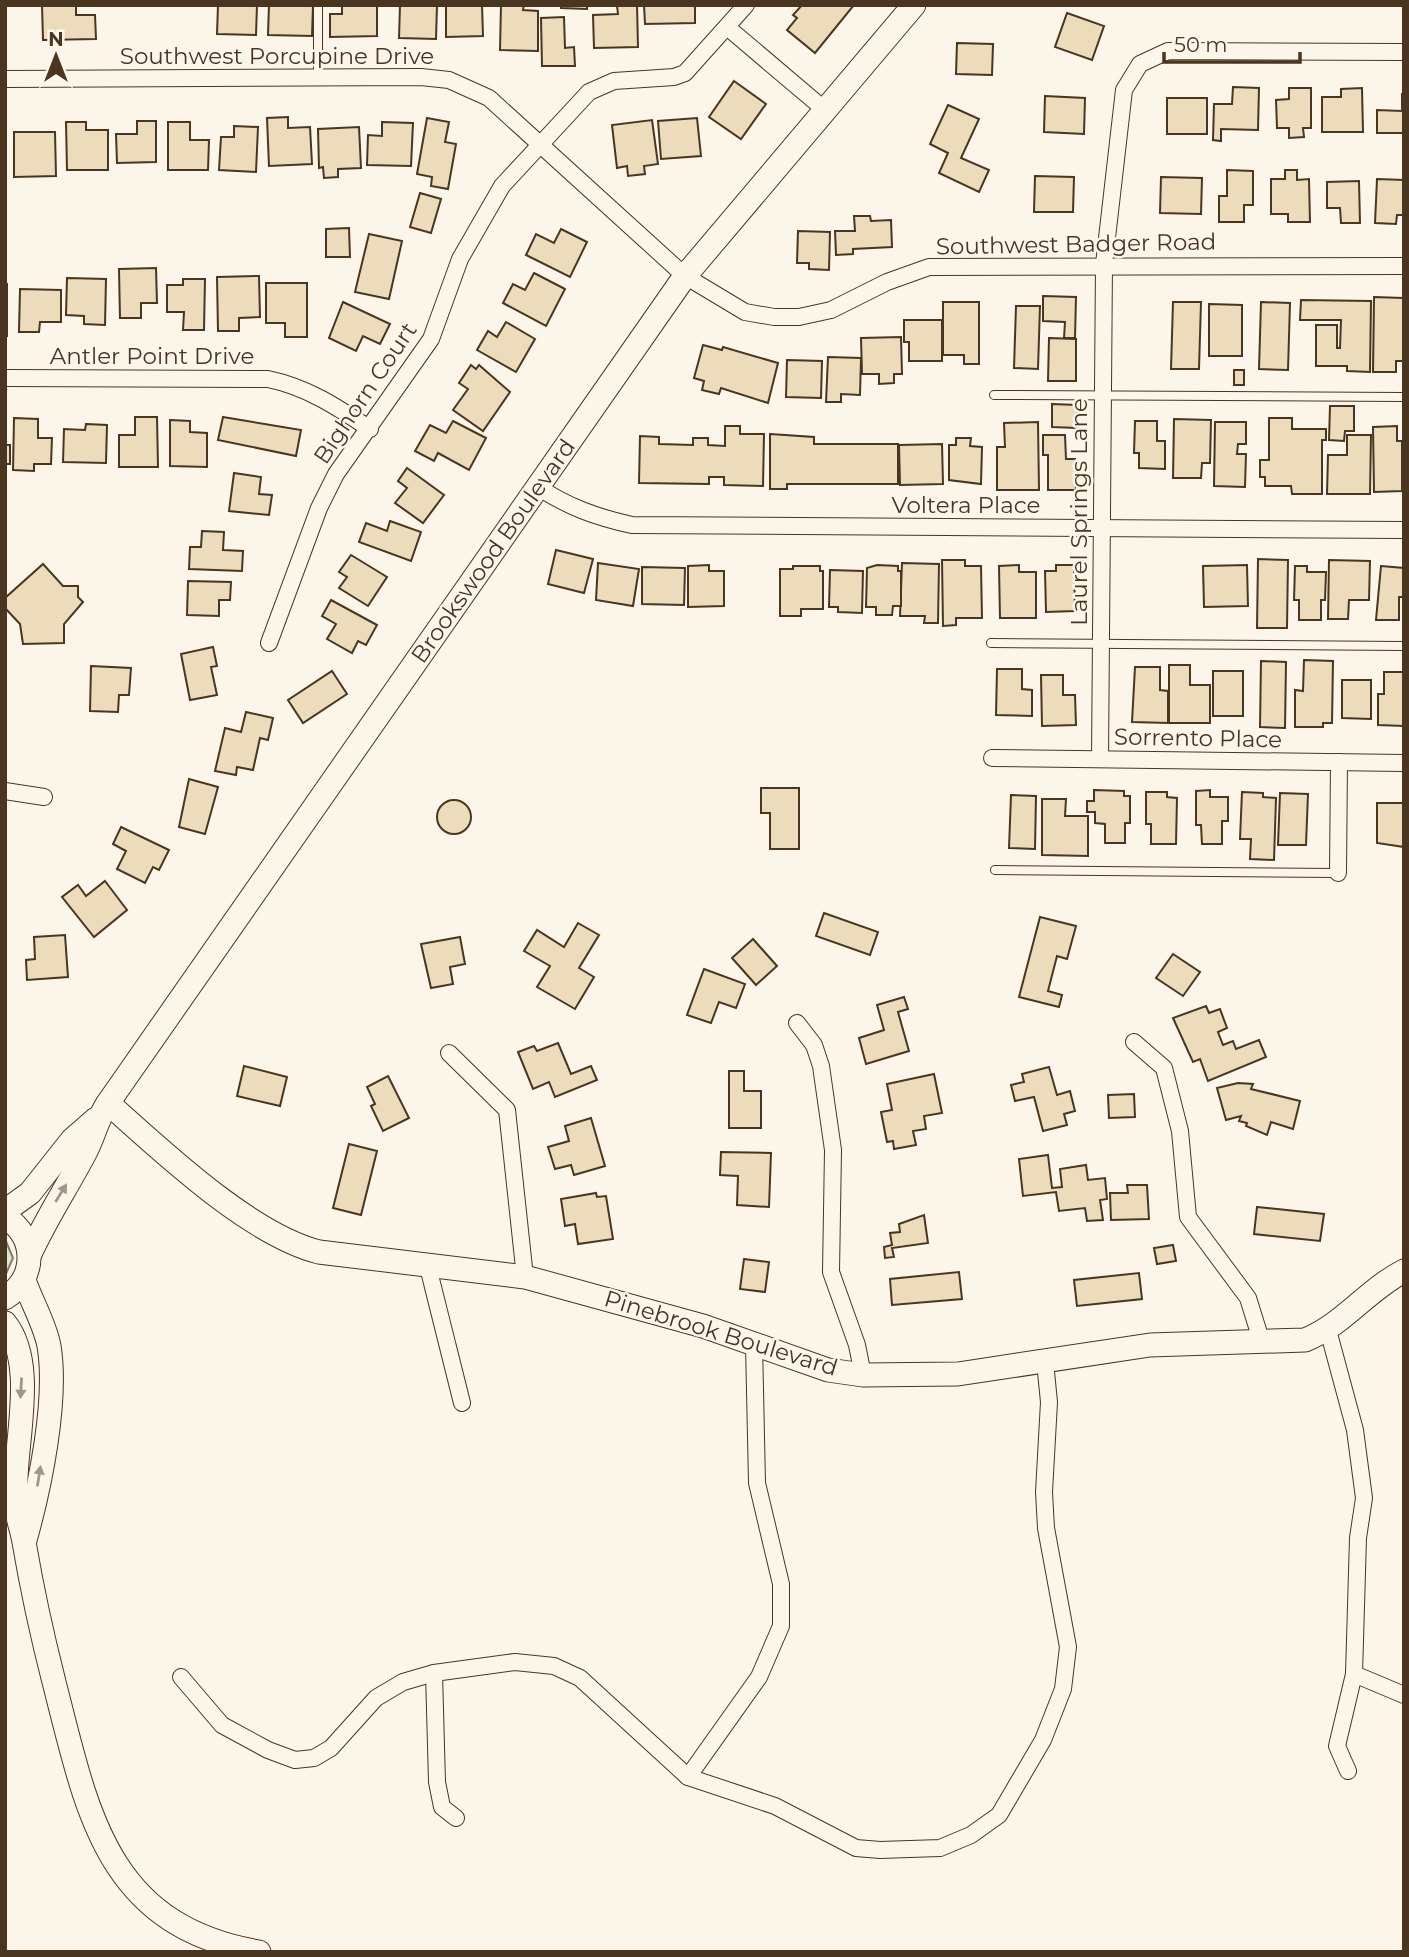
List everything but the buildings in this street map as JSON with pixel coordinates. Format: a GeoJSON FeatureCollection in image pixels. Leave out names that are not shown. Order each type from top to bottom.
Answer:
{"type":"FeatureCollection","features":[{"type":"Feature","properties":{"kind":"main road","name":"Brookswood Boulevard"},"geometry":{"type":"LineString","coordinates":[[5,1211],[30,1194],[72,1140],[103,1110],[685,276],[914,5]]}},
{"type":"Feature","properties":{"kind":"main road","name":"Brookswood Boulevard"},"geometry":{"type":"LineString","coordinates":[[24,1280],[30,1254],[51,1209],[86,1150],[103,1110]]}},
{"type":"Feature","properties":{"kind":"main road","name":"Pinebrook Boulevard"},"geometry":{"type":"LineString","coordinates":[[103,1110],[278,1238],[319,1252],[525,1277],[644,1308],[828,1370],[863,1375],[958,1374],[1150,1345],[1305,1340],[1328,1329],[1388,1279],[1404,1271]]}},
{"type":"Feature","properties":{"kind":"main road"},"geometry":{"type":"LineString","coordinates":[[5,1217],[20,1229],[30,1254]]}},
{"type":"Feature","properties":{"kind":"main road"},"geometry":{"type":"LineString","coordinates":[[5,1298],[24,1280],[48,1342],[52,1372],[34,1508],[24,1543]]}},
{"type":"Feature","properties":{"kind":"main road"},"geometry":{"type":"LineString","coordinates":[[5,1323],[13,1333],[22,1375],[16,1505],[34,1602],[81,1787],[94,1827],[111,1859],[132,1886],[178,1923],[233,1947],[260,1952]]}},
{"type":"Feature","properties":{"kind":"street","name":"Bighorn Court"},"geometry":{"type":"LineString","coordinates":[[269,643],[319,508],[336,474],[431,339],[460,259],[477,225],[502,186],[589,92],[614,81],[674,77],[685,73],[746,5]]}},
{"type":"Feature","properties":{"kind":"street"},"geometry":{"type":"LineString","coordinates":[[727,27],[825,110]]}},
{"type":"Feature","properties":{"kind":"street","name":"Laurel Springs Lane"},"geometry":{"type":"LineString","coordinates":[[1100,759],[1104,264],[1124,90],[1140,64],[1168,51],[1404,51]]}},
{"type":"Feature","properties":{"kind":"street","name":"Southwest Porcupine Drive"},"geometry":{"type":"LineString","coordinates":[[5,79],[421,77],[449,80],[468,86],[489,98],[685,276]]}},
{"type":"Feature","properties":{"kind":"street","name":"Southwest Badger Road"},"geometry":{"type":"LineString","coordinates":[[685,276],[745,312],[774,317],[799,317],[831,310],[887,282],[929,267],[1104,264],[1404,266]]}},
{"type":"Feature","properties":{"kind":"street","name":"Antler Point Drive"},"geometry":{"type":"LineString","coordinates":[[5,378],[268,379],[294,384],[328,401],[370,429]]}},
{"type":"Feature","properties":{"kind":"street","name":"Voltera Place"},"geometry":{"type":"LineString","coordinates":[[538,486],[561,503],[632,525],[1404,530]]}},
{"type":"Feature","properties":{"kind":"street","name":"Sorrento Place"},"geometry":{"type":"LineString","coordinates":[[992,758],[1404,763]]}},
{"type":"Feature","properties":{"kind":"street"},"geometry":{"type":"LineString","coordinates":[[1338,873],[1339,762]]}},
{"type":"Feature","properties":{"kind":"street"},"geometry":{"type":"LineString","coordinates":[[5,791],[44,797]]}},
{"type":"Feature","properties":{"kind":"street"},"geometry":{"type":"LineString","coordinates":[[796,1023],[814,1045],[821,1066],[833,1150],[831,1272],[840,1305],[858,1345],[863,1375]]}},
{"type":"Feature","properties":{"kind":"street"},"geometry":{"type":"LineString","coordinates":[[1134,1042],[1164,1068],[1180,1131],[1188,1217],[1248,1298],[1262,1343]]}},
{"type":"Feature","properties":{"kind":"street"},"geometry":{"type":"LineString","coordinates":[[449,1053],[508,1110],[525,1277]]}},
{"type":"Feature","properties":{"kind":"street"},"geometry":{"type":"LineString","coordinates":[[427,1263],[462,1403]]}},
{"type":"Feature","properties":{"kind":"street"},"geometry":{"type":"LineString","coordinates":[[1328,1329],[1355,1430],[1364,1498],[1358,1538],[1354,1674],[1337,1746],[1348,1771]]}},
{"type":"Feature","properties":{"kind":"street"},"geometry":{"type":"LineString","coordinates":[[688,1777],[760,1677],[781,1626],[781,1584],[757,1483],[754,1344]]}},
{"type":"Feature","properties":{"kind":"street"},"geometry":{"type":"LineString","coordinates":[[181,1677],[222,1725],[268,1751],[295,1760],[314,1758],[331,1748],[376,1698],[403,1682],[434,1673],[515,1662],[554,1666],[580,1678],[688,1777],[775,1806],[856,1848],[940,1848],[971,1835],[999,1815],[1043,1740],[1063,1689],[1068,1647],[1046,1528],[1044,1492],[1049,1402],[1045,1362]]}},
{"type":"Feature","properties":{"kind":"street"},"geometry":{"type":"LineString","coordinates":[[434,1673],[437,1782],[442,1807],[456,1818]]}},
{"type":"Feature","properties":{"kind":"street"},"geometry":{"type":"LineString","coordinates":[[1354,1674],[1404,1695]]}},
{"type":"Feature","properties":{"kind":"lane"},"geometry":{"type":"LineString","coordinates":[[318,5],[318,77]]}},
{"type":"Feature","properties":{"kind":"lane"},"geometry":{"type":"LineString","coordinates":[[994,395],[1403,397]]}},
{"type":"Feature","properties":{"kind":"lane"},"geometry":{"type":"LineString","coordinates":[[991,643],[1404,646]]}},
{"type":"Feature","properties":{"kind":"lane"},"geometry":{"type":"LineString","coordinates":[[995,870],[1338,873]]}},
{"type":"Feature","properties":{"kind":"green space"},"geometry":{"type":"Polygon","coordinates":[[[5,1239],[13,1258],[5,1276],[5,1239]]]}}]}
